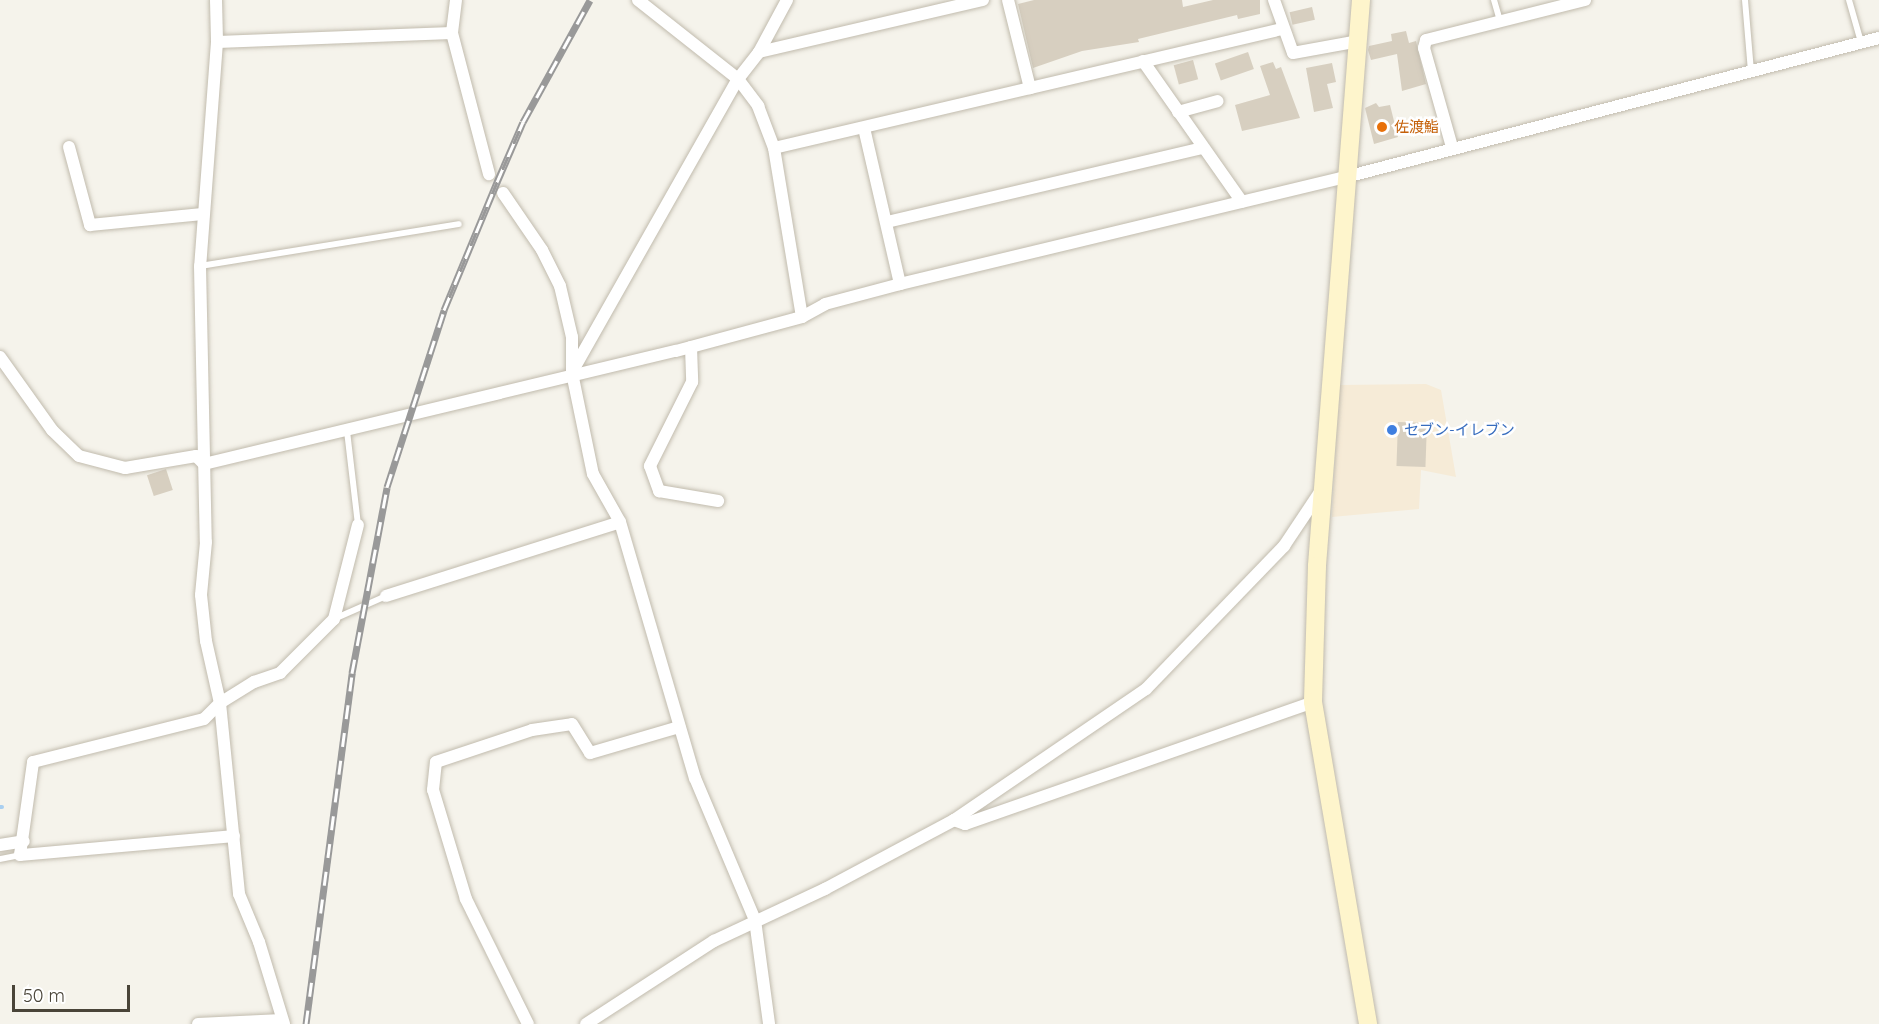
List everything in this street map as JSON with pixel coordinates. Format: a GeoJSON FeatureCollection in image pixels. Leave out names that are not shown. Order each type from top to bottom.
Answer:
{"type":"FeatureCollection","features":[{"type":"Feature","properties":{"kind":"street"},"geometry":{"type":"LineString","coordinates":[[198,1024],[283,1022],[259,942],[239,894],[224,765],[220,703],[206,641],[201,595],[206,542],[200,266],[216,42],[216,0]]}},
{"type":"Feature","properties":{"kind":"street"},"geometry":{"type":"LineString","coordinates":[[456,0],[452,33],[489,174]]}},
{"type":"Feature","properties":{"kind":"street"},"geometry":{"type":"LineString","coordinates":[[638,0],[738,79],[758,106],[774,148],[802,317]]}},
{"type":"Feature","properties":{"kind":"street"},"geometry":{"type":"LineString","coordinates":[[572,373],[738,79],[759,52],[787,0]]}},
{"type":"Feature","properties":{"kind":"street"},"geometry":{"type":"LineString","coordinates":[[759,52],[982,0]]}},
{"type":"Feature","properties":{"kind":"street"},"geometry":{"type":"LineString","coordinates":[[1008,0],[1030,88]]}},
{"type":"Feature","properties":{"kind":"street"},"geometry":{"type":"LineString","coordinates":[[1274,0],[1282,29],[1293,53],[1359,41]]}},
{"type":"Feature","properties":{"kind":"street"},"geometry":{"type":"LineString","coordinates":[[1360,0],[1359,41],[1346,177],[1323,488],[1313,702],[1368,1024]]}},
{"type":"Feature","properties":{"kind":"street"},"geometry":{"type":"LineString","coordinates":[[1452,147],[1424,48],[1426,40],[1585,0]]}},
{"type":"Feature","properties":{"kind":"street"},"geometry":{"type":"LineString","coordinates":[[774,148],[1282,29]]}},
{"type":"Feature","properties":{"kind":"street"},"geometry":{"type":"LineString","coordinates":[[216,42],[452,33]]}},
{"type":"Feature","properties":{"kind":"street"},"geometry":{"type":"LineString","coordinates":[[204,464],[347,431],[572,373],[691,347],[802,317],[825,304],[900,284],[1346,177],[1452,147],[1751,73],[1879,38]]}},
{"type":"Feature","properties":{"kind":"street"},"geometry":{"type":"LineString","coordinates":[[1143,61],[1242,202]]}},
{"type":"Feature","properties":{"kind":"street"},"geometry":{"type":"LineString","coordinates":[[1178,112],[1218,101]]}},
{"type":"Feature","properties":{"kind":"street"},"geometry":{"type":"LineString","coordinates":[[864,128],[900,284]]}},
{"type":"Feature","properties":{"kind":"street"},"geometry":{"type":"LineString","coordinates":[[69,147],[90,225],[202,213]]}},
{"type":"Feature","properties":{"kind":"street"},"geometry":{"type":"LineString","coordinates":[[887,222],[1202,148]]}},
{"type":"Feature","properties":{"kind":"street"},"geometry":{"type":"LineString","coordinates":[[503,193],[542,250],[560,286],[572,337],[572,373],[593,474],[620,522],[695,778],[755,920],[769,1024]]}},
{"type":"Feature","properties":{"kind":"street"},"geometry":{"type":"LineString","coordinates":[[691,347],[692,382],[650,466],[659,491],[718,501]]}},
{"type":"Feature","properties":{"kind":"street"},"geometry":{"type":"LineString","coordinates":[[0,357],[52,430],[79,456],[125,468],[196,456],[204,464]]}},
{"type":"Feature","properties":{"kind":"street"},"geometry":{"type":"LineString","coordinates":[[586,1024],[714,941],[825,889],[954,820],[1146,689],[1284,546],[1323,488]]}},
{"type":"Feature","properties":{"kind":"street"},"geometry":{"type":"LineString","coordinates":[[386,596],[620,522]]}},
{"type":"Feature","properties":{"kind":"street"},"geometry":{"type":"LineString","coordinates":[[234,836],[20,855],[24,841],[33,762],[172,729],[204,719],[220,703],[254,682],[280,673],[334,619],[358,525]]}},
{"type":"Feature","properties":{"kind":"street"},"geometry":{"type":"LineString","coordinates":[[954,820],[965,824],[1313,702]]}},
{"type":"Feature","properties":{"kind":"street"},"geometry":{"type":"LineString","coordinates":[[528,1024],[466,898],[433,790],[436,762],[552,727],[572,724],[590,753],[679,727]]}},
{"type":"Feature","properties":{"kind":"street"},"geometry":{"type":"LineString","coordinates":[[0,844],[24,841]]}},
{"type":"Feature","properties":{"kind":"lane"},"geometry":{"type":"LineString","coordinates":[[1494,0],[1500,21]]}},
{"type":"Feature","properties":{"kind":"lane"},"geometry":{"type":"LineString","coordinates":[[1744,0],[1751,73]]}},
{"type":"Feature","properties":{"kind":"lane"},"geometry":{"type":"LineString","coordinates":[[1849,0],[1861,42]]}},
{"type":"Feature","properties":{"kind":"lane"},"geometry":{"type":"LineString","coordinates":[[200,266],[459,224]]}},
{"type":"Feature","properties":{"kind":"lane"},"geometry":{"type":"LineString","coordinates":[[347,431],[358,525]]}},
{"type":"Feature","properties":{"kind":"lane"},"geometry":{"type":"LineString","coordinates":[[334,619],[386,596]]}},
{"type":"Feature","properties":{"kind":"lane"},"geometry":{"type":"LineString","coordinates":[[0,859],[20,855]]}},
{"type":"Feature","properties":{"kind":"shaded area","name":"セブン-イレブン"},"geometry":{"type":"Polygon","coordinates":[[[1426,384],[1441,390],[1456,477],[1421,470],[1419,509],[1332,517],[1339,385],[1426,384]]]}},
{"type":"Feature","properties":{"kind":"building"},"geometry":{"type":"Polygon","coordinates":[[[1034,0],[1182,0],[1183,7],[1213,0],[1260,0],[1260,14],[1238,19],[1237,15],[1138,39],[1139,42],[1082,51],[1033,68],[1018,4],[1034,0]]]}},
{"type":"Feature","properties":{"kind":"building"},"geometry":{"type":"Polygon","coordinates":[[[1312,7],[1315,20],[1293,25],[1290,12],[1312,7]]]}},
{"type":"Feature","properties":{"kind":"building"},"geometry":{"type":"Polygon","coordinates":[[[1406,31],[1409,43],[1416,41],[1426,84],[1402,91],[1397,54],[1371,60],[1368,50],[1369,46],[1392,41],[1391,34],[1406,31]]]}},
{"type":"Feature","properties":{"kind":"building"},"geometry":{"type":"Polygon","coordinates":[[[1248,52],[1254,69],[1221,80],[1215,63],[1248,52]]]}},
{"type":"Feature","properties":{"kind":"building"},"geometry":{"type":"Polygon","coordinates":[[[1193,60],[1198,79],[1179,84],[1174,65],[1193,60]]]}},
{"type":"Feature","properties":{"kind":"building"},"geometry":{"type":"Polygon","coordinates":[[[1273,62],[1276,69],[1281,67],[1300,118],[1242,131],[1235,105],[1270,95],[1260,66],[1273,62]]]}},
{"type":"Feature","properties":{"kind":"building"},"geometry":{"type":"Polygon","coordinates":[[[1332,63],[1336,82],[1327,84],[1333,108],[1314,112],[1306,68],[1332,63]]]}},
{"type":"Feature","properties":{"kind":"building"},"geometry":{"type":"Polygon","coordinates":[[[1376,103],[1379,107],[1390,105],[1398,137],[1374,144],[1365,108],[1376,103]]]}},
{"type":"Feature","properties":{"kind":"building"},"geometry":{"type":"Polygon","coordinates":[[[1398,422],[1427,423],[1425,467],[1396,466],[1398,422]]]}},
{"type":"Feature","properties":{"kind":"building"},"geometry":{"type":"Polygon","coordinates":[[[166,469],[173,490],[154,496],[147,475],[166,469]]]}},
{"type":"Feature","properties":{"kind":"railway"},"geometry":{"type":"LineString","coordinates":[[306,1024],[352,673],[387,487],[444,310],[497,182],[523,122],[590,0]]}},
{"type":"Feature","properties":{"kind":"place","name":"佐渡鮨"},"geometry":{"type":"Point","coordinates":[1382,127]}},
{"type":"Feature","properties":{"kind":"place","name":"セブン-イレブン"},"geometry":{"type":"Point","coordinates":[1392,430]}}]}
